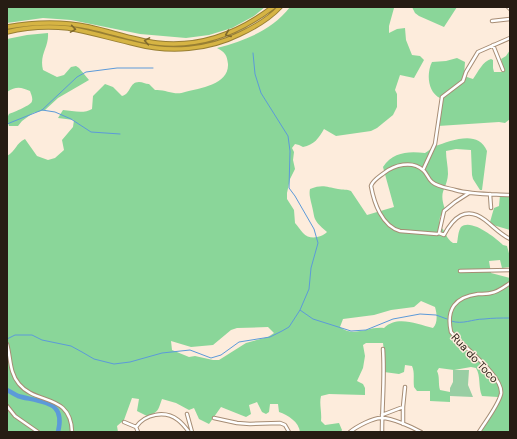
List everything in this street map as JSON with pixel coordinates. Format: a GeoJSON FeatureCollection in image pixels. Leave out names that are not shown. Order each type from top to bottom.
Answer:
{"type":"FeatureCollection","features":[{"type":"Feature","properties":{"kind":"highway"},"geometry":{"type":"LineString","coordinates":[[7,27],[34,23],[60,23],[90,27],[139,40],[157,43],[168,44],[200,42],[225,35],[247,26],[273,7]]}},
{"type":"Feature","properties":{"kind":"highway"},"geometry":{"type":"LineString","coordinates":[[7,32],[37,27],[52,27],[83,31],[137,45],[156,48],[183,49],[201,47],[221,42],[249,30],[264,21],[280,7]]}},
{"type":"Feature","properties":{"kind":"street"},"geometry":{"type":"LineString","coordinates":[[492,21],[510,19]]}},
{"type":"Feature","properties":{"kind":"street"},"geometry":{"type":"LineString","coordinates":[[423,170],[435,144],[442,97],[463,81],[470,64],[478,52],[510,38]]}},
{"type":"Feature","properties":{"kind":"street"},"geometry":{"type":"LineString","coordinates":[[494,45],[503,70]]}},
{"type":"Feature","properties":{"kind":"street"},"geometry":{"type":"LineString","coordinates":[[510,195],[469,193],[433,183],[423,170],[412,165],[405,164],[388,170],[372,183],[371,190],[379,213],[394,230],[400,232],[439,233],[444,235],[452,222],[460,215],[466,213],[481,217],[501,234],[510,239]]}},
{"type":"Feature","properties":{"kind":"street"},"geometry":{"type":"LineString","coordinates":[[439,233],[444,211],[469,193]]}},
{"type":"Feature","properties":{"kind":"street"},"geometry":{"type":"LineString","coordinates":[[490,194],[491,208]]}},
{"type":"Feature","properties":{"kind":"street"},"geometry":{"type":"LineString","coordinates":[[460,271],[510,270]]}},
{"type":"Feature","properties":{"kind":"street","name":"Rua do Toco"},"geometry":{"type":"LineString","coordinates":[[479,432],[501,395],[501,387],[476,356],[451,332],[449,318],[454,303],[478,294],[490,294],[498,291],[510,283]]}},
{"type":"Feature","properties":{"kind":"street"},"geometry":{"type":"LineString","coordinates":[[7,344],[12,374],[19,384],[25,390],[54,401],[64,409],[71,423],[72,432]]}},
{"type":"Feature","properties":{"kind":"street"},"geometry":{"type":"LineString","coordinates":[[382,432],[383,349]]}},
{"type":"Feature","properties":{"kind":"street"},"geometry":{"type":"LineString","coordinates":[[403,424],[405,387]]}},
{"type":"Feature","properties":{"kind":"street"},"geometry":{"type":"LineString","coordinates":[[7,406],[15,416],[38,432]]}},
{"type":"Feature","properties":{"kind":"street"},"geometry":{"type":"LineString","coordinates":[[350,432],[366,423],[403,407]]}},
{"type":"Feature","properties":{"kind":"street"},"geometry":{"type":"LineString","coordinates":[[187,414],[192,432]]}},
{"type":"Feature","properties":{"kind":"street"},"geometry":{"type":"LineString","coordinates":[[136,427],[148,418],[158,415],[167,416],[178,420],[189,432]]}},
{"type":"Feature","properties":{"kind":"street"},"geometry":{"type":"LineString","coordinates":[[382,416],[421,432]]}},
{"type":"Feature","properties":{"kind":"street"},"geometry":{"type":"LineString","coordinates":[[214,418],[250,424],[280,423],[285,425],[289,432]]}},
{"type":"Feature","properties":{"kind":"street"},"geometry":{"type":"LineString","coordinates":[[124,422],[136,427],[138,432]]}},
{"type":"Feature","properties":{"kind":"green space"},"geometry":{"type":"Polygon","coordinates":[[[7,7],[265,7],[254,16],[232,28],[209,35],[186,38],[140,34],[71,20],[43,18],[7,23],[7,7]]]}},
{"type":"Feature","properties":{"kind":"green space"},"geometry":{"type":"Polygon","coordinates":[[[290,7],[394,8],[389,26],[389,33],[397,29],[405,28],[406,40],[412,55],[420,56],[424,60],[414,78],[400,75],[395,90],[397,94],[397,107],[393,115],[377,128],[371,131],[336,136],[324,129],[318,138],[310,145],[303,147],[295,144],[292,148],[294,152],[293,160],[295,169],[290,179],[287,199],[294,210],[295,223],[308,237],[322,236],[327,232],[316,221],[310,197],[310,189],[324,186],[351,191],[367,215],[394,207],[383,167],[396,155],[413,152],[425,153],[435,146],[464,138],[477,140],[483,144],[487,151],[482,190],[480,190],[472,175],[471,150],[456,149],[446,151],[448,174],[442,198],[445,209],[440,217],[439,225],[453,243],[457,243],[461,227],[471,225],[483,230],[503,245],[507,246],[510,257],[510,267],[502,268],[500,260],[489,261],[491,273],[510,278],[510,432],[480,432],[501,400],[498,397],[482,396],[478,371],[476,368],[471,367],[454,370],[439,368],[437,371],[440,390],[450,392],[450,402],[430,401],[430,391],[417,391],[414,387],[414,374],[412,366],[405,365],[404,372],[399,374],[384,372],[385,361],[383,343],[366,343],[363,345],[365,356],[363,368],[357,381],[363,384],[365,388],[365,395],[329,394],[321,396],[321,421],[325,425],[339,423],[342,430],[341,432],[300,432],[298,425],[292,419],[279,412],[278,404],[270,404],[269,412],[266,414],[262,412],[257,402],[249,405],[251,414],[246,417],[221,407],[209,424],[199,419],[194,408],[189,410],[176,403],[162,399],[158,410],[147,416],[137,411],[139,399],[132,398],[124,420],[117,426],[118,432],[7,432],[7,156],[25,139],[37,156],[48,160],[55,158],[64,150],[62,140],[73,127],[74,120],[58,118],[63,110],[82,112],[89,111],[92,109],[93,96],[105,84],[113,87],[122,96],[127,93],[133,84],[139,82],[149,84],[155,90],[181,93],[205,87],[219,81],[224,77],[228,64],[225,54],[217,48],[238,42],[257,34],[283,15],[290,7]],[[421,301],[414,307],[391,310],[374,315],[343,319],[340,327],[351,332],[356,332],[384,328],[389,324],[401,321],[433,328],[436,324],[437,318],[435,307],[421,301]],[[268,327],[237,328],[231,330],[213,345],[191,347],[171,341],[172,350],[189,357],[195,356],[219,360],[246,343],[268,337],[274,333],[268,327]]]}},
{"type":"Feature","properties":{"kind":"green space"},"geometry":{"type":"Polygon","coordinates":[[[412,7],[457,7],[444,27],[419,16],[415,13],[412,7]]]}},
{"type":"Feature","properties":{"kind":"green space"},"geometry":{"type":"Polygon","coordinates":[[[48,33],[42,60],[43,70],[57,77],[64,75],[71,67],[76,66],[89,80],[58,98],[45,110],[33,113],[18,126],[9,126],[7,118],[9,114],[31,103],[32,99],[30,91],[24,89],[16,88],[7,92],[7,39],[48,33]]]}},
{"type":"Feature","properties":{"kind":"green space"},"geometry":{"type":"Polygon","coordinates":[[[510,50],[510,119],[505,123],[499,122],[438,126],[440,119],[440,98],[433,92],[429,82],[429,72],[432,62],[446,61],[457,58],[465,62],[464,76],[473,79],[483,64],[491,59],[493,60],[494,72],[502,72],[503,67],[501,59],[506,56],[510,50]]]}},
{"type":"Feature","properties":{"kind":"green space"},"geometry":{"type":"Polygon","coordinates":[[[500,195],[510,195],[510,230],[493,225],[490,222],[494,208],[499,206],[500,195]]]}},
{"type":"Feature","properties":{"kind":"green space"},"geometry":{"type":"Polygon","coordinates":[[[453,370],[469,370],[468,385],[473,397],[450,396],[450,388],[453,382],[453,370]]]}},
{"type":"Feature","properties":{"kind":"waterway"},"geometry":{"type":"LineString","coordinates":[[253,53],[255,74],[261,93],[288,136],[290,151],[289,188],[314,229],[318,243],[311,268],[309,289],[300,310]]}},
{"type":"Feature","properties":{"kind":"waterway"},"geometry":{"type":"LineString","coordinates":[[7,124],[42,110],[77,77],[86,72],[117,68],[153,68]]}},
{"type":"Feature","properties":{"kind":"waterway"},"geometry":{"type":"LineString","coordinates":[[42,110],[55,112],[71,119],[91,132],[120,134]]}},
{"type":"Feature","properties":{"kind":"waterway"},"geometry":{"type":"LineString","coordinates":[[7,339],[15,335],[32,335],[42,340],[71,346],[94,359],[114,364],[130,362],[162,353],[190,350],[211,358],[221,355],[239,342],[270,337],[282,331],[289,327],[300,310],[313,319],[351,331],[366,330],[393,319],[420,314],[436,315],[447,319]]}},
{"type":"Feature","properties":{"kind":"waterway"},"geometry":{"type":"LineString","coordinates":[[451,321],[464,322],[480,319],[510,318]]}},
{"type":"Feature","properties":{"kind":"waterway"},"geometry":{"type":"LineString","coordinates":[[7,390],[18,396],[43,402],[55,408],[57,410],[60,422],[58,432]]}}]}
